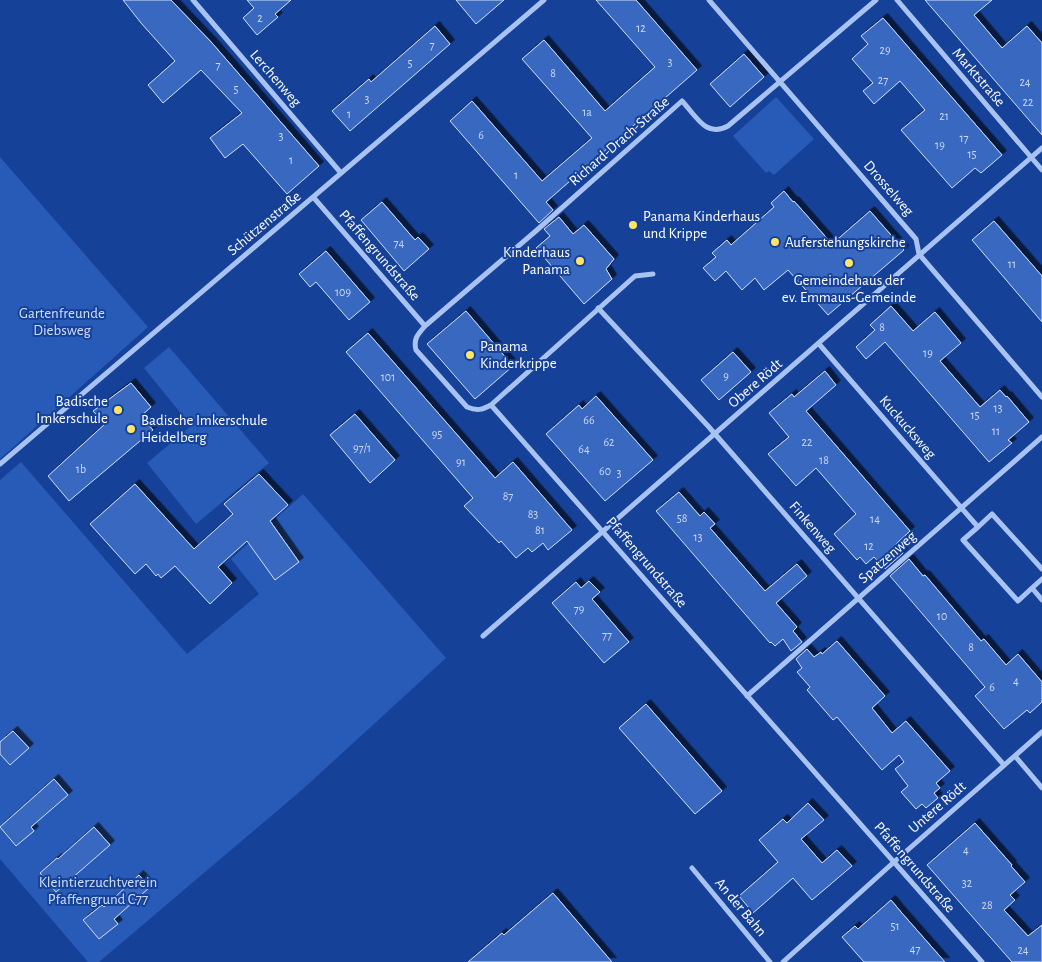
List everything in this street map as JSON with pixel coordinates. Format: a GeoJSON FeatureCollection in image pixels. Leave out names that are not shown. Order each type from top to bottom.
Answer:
{"type":"FeatureCollection","features":[{"type":"Feature","properties":{"kind":"street","name":"Lerchenweg"},"geometry":{"type":"LineString","coordinates":[[193,0],[341,173]]}},
{"type":"Feature","properties":{"kind":"street","name":"Schützenstraße"},"geometry":{"type":"LineString","coordinates":[[0,464],[544,0]]}},
{"type":"Feature","properties":{"kind":"street","name":"Drosselweg"},"geometry":{"type":"LineString","coordinates":[[709,0],[916,239],[919,254],[1042,397]]}},
{"type":"Feature","properties":{"kind":"street","name":"Richard-Drach-Straße"},"geometry":{"type":"LineString","coordinates":[[425,326],[537,230],[682,101],[706,128],[720,131],[781,82],[876,0]]}},
{"type":"Feature","properties":{"kind":"street","name":"Marktstraße"},"geometry":{"type":"LineString","coordinates":[[897,0],[1042,170]]}},
{"type":"Feature","properties":{"kind":"street","name":"Obere Rödt"},"geometry":{"type":"LineString","coordinates":[[483,636],[1042,148]]}},
{"type":"Feature","properties":{"kind":"street","name":"Pfaffengrundstraße"},"geometry":{"type":"LineString","coordinates":[[314,198],[425,326]]}},
{"type":"Feature","properties":{"kind":"street"},"geometry":{"type":"LineString","coordinates":[[425,326],[417,334],[414,344],[416,350],[467,407],[473,410],[482,410],[491,405],[635,276],[653,274]]}},
{"type":"Feature","properties":{"kind":"street","name":"Finkenweg"},"geometry":{"type":"LineString","coordinates":[[598,308],[715,434],[1004,765]]}},
{"type":"Feature","properties":{"kind":"street","name":"Kuckucksweg"},"geometry":{"type":"LineString","coordinates":[[819,344],[978,527]]}},
{"type":"Feature","properties":{"kind":"street","name":"Pfaffengrundstraße"},"geometry":{"type":"LineString","coordinates":[[491,405],[982,962]]}},
{"type":"Feature","properties":{"kind":"street","name":"Spatzenweg"},"geometry":{"type":"LineString","coordinates":[[747,696],[1042,437]]}},
{"type":"Feature","properties":{"kind":"street"},"geometry":{"type":"LineString","coordinates":[[1042,569],[992,514],[963,540],[1018,601],[1042,579]]}},
{"type":"Feature","properties":{"kind":"street"},"geometry":{"type":"LineString","coordinates":[[1032,588],[1042,600]]}},
{"type":"Feature","properties":{"kind":"street","name":"Untere Rödt"},"geometry":{"type":"LineString","coordinates":[[783,962],[1042,732]]}},
{"type":"Feature","properties":{"kind":"street"},"geometry":{"type":"LineString","coordinates":[[1015,756],[1042,788]]}},
{"type":"Feature","properties":{"kind":"street","name":"An der Bahn"},"geometry":{"type":"LineString","coordinates":[[692,868],[770,962]]}},
{"type":"Feature","properties":{"kind":"green space"},"geometry":{"type":"Polygon","coordinates":[[[776,97],[814,139],[774,175],[769,171],[766,173],[733,136],[776,97]]]}},
{"type":"Feature","properties":{"kind":"green space","name":"Gartenfreunde Diebsweg"},"geometry":{"type":"Polygon","coordinates":[[[0,157],[148,327],[0,459],[0,157]]]}},
{"type":"Feature","properties":{"kind":"green space"},"geometry":{"type":"Polygon","coordinates":[[[169,347],[269,463],[196,524],[147,463],[191,426],[144,368],[169,347]]]}},
{"type":"Feature","properties":{"kind":"green space","name":"Kleintierzuchtverein Pfaffengrund C77"},"geometry":{"type":"Polygon","coordinates":[[[21,462],[187,654],[259,594],[231,559],[303,494],[446,658],[303,789],[99,962],[88,962],[0,859],[0,480],[21,462]]]}},
{"type":"Feature","properties":{"kind":"building"},"geometry":{"type":"Polygon","coordinates":[[[123,0],[171,0],[212,43],[319,166],[287,194],[243,144],[225,158],[210,138],[242,113],[201,70],[163,103],[148,85],[175,61],[123,0]]]}},
{"type":"Feature","properties":{"kind":"building"},"geometry":{"type":"Polygon","coordinates":[[[247,0],[291,0],[275,14],[278,17],[257,35],[243,18],[254,8],[247,0]]]}},
{"type":"Feature","properties":{"kind":"building"},"geometry":{"type":"Polygon","coordinates":[[[456,0],[504,0],[476,24],[456,0]]]}},
{"type":"Feature","properties":{"kind":"building"},"geometry":{"type":"Polygon","coordinates":[[[596,0],[636,0],[697,70],[546,202],[553,210],[539,223],[450,121],[472,101],[542,181],[592,138],[522,59],[544,40],[605,111],[655,67],[596,0]]]}},
{"type":"Feature","properties":{"kind":"building"},"geometry":{"type":"Polygon","coordinates":[[[925,0],[992,0],[974,15],[1002,48],[1027,26],[1042,43],[1042,135],[925,0]]]}},
{"type":"Feature","properties":{"kind":"building"},"geometry":{"type":"Polygon","coordinates":[[[883,18],[1002,155],[981,173],[975,168],[952,188],[901,130],[925,110],[900,81],[874,104],[863,91],[873,83],[852,59],[868,44],[861,36],[883,18]]]}},
{"type":"Feature","properties":{"kind":"building"},"geometry":{"type":"Polygon","coordinates":[[[435,26],[450,44],[350,131],[332,111],[369,79],[371,82],[435,26]]]}},
{"type":"Feature","properties":{"kind":"building"},"geometry":{"type":"Polygon","coordinates":[[[744,54],[764,77],[730,107],[710,84],[744,54]]]}},
{"type":"Feature","properties":{"kind":"building"},"geometry":{"type":"Polygon","coordinates":[[[784,191],[832,244],[870,211],[904,250],[828,315],[788,270],[764,290],[755,278],[742,290],[726,271],[715,281],[703,268],[716,257],[712,253],[727,240],[731,245],[774,207],[771,203],[784,191]]]}},
{"type":"Feature","properties":{"kind":"building"},"geometry":{"type":"Polygon","coordinates":[[[382,202],[415,240],[418,237],[429,249],[404,271],[361,220],[382,202]]]}},
{"type":"Feature","properties":{"kind":"building","name":"Kinderhaus Panama"},"geometry":{"type":"Polygon","coordinates":[[[559,217],[573,234],[584,225],[614,259],[606,269],[612,279],[584,304],[536,248],[550,236],[544,229],[559,217]]]}},
{"type":"Feature","properties":{"kind":"building"},"geometry":{"type":"Polygon","coordinates":[[[994,221],[1042,276],[1042,322],[972,240],[994,221]]]}},
{"type":"Feature","properties":{"kind":"building"},"geometry":{"type":"Polygon","coordinates":[[[326,251],[370,302],[349,320],[316,282],[310,287],[299,274],[326,251]]]}},
{"type":"Feature","properties":{"kind":"building"},"geometry":{"type":"Polygon","coordinates":[[[891,306],[913,331],[935,312],[961,343],[940,361],[980,407],[1000,390],[1029,422],[1008,440],[1012,443],[989,462],[885,342],[866,359],[856,347],[875,330],[870,325],[891,306]]]}},
{"type":"Feature","properties":{"kind":"building","name":"Panama Kinderkrippe"},"geometry":{"type":"Polygon","coordinates":[[[466,311],[513,366],[475,399],[427,344],[466,311]]]}},
{"type":"Feature","properties":{"kind":"building"},"geometry":{"type":"Polygon","coordinates":[[[368,333],[495,478],[513,462],[572,530],[548,550],[543,543],[532,552],[528,548],[516,558],[501,541],[499,543],[464,506],[473,498],[346,352],[368,333]]]}},
{"type":"Feature","properties":{"kind":"building"},"geometry":{"type":"Polygon","coordinates":[[[733,352],[751,372],[719,400],[701,380],[733,352]]]}},
{"type":"Feature","properties":{"kind":"building"},"geometry":{"type":"Polygon","coordinates":[[[825,371],[836,385],[806,411],[910,531],[896,544],[903,553],[885,569],[874,557],[866,564],[860,557],[857,560],[834,534],[856,514],[816,468],[796,486],[768,454],[789,437],[769,413],[792,394],[794,397],[825,371]]]}},
{"type":"Feature","properties":{"kind":"building"},"geometry":{"type":"Polygon","coordinates":[[[131,383],[151,407],[141,416],[153,430],[69,501],[48,476],[105,424],[93,411],[131,383]]]}},
{"type":"Feature","properties":{"kind":"building"},"geometry":{"type":"Polygon","coordinates":[[[596,396],[653,460],[605,501],[546,434],[579,405],[582,409],[596,396]]]}},
{"type":"Feature","properties":{"kind":"building"},"geometry":{"type":"Polygon","coordinates":[[[355,414],[395,460],[370,483],[330,435],[355,414]]]}},
{"type":"Feature","properties":{"kind":"building"},"geometry":{"type":"Polygon","coordinates":[[[259,474],[288,505],[270,521],[299,562],[275,580],[247,541],[218,567],[232,583],[210,604],[175,566],[161,578],[158,574],[156,576],[146,564],[135,574],[90,524],[135,484],[194,549],[233,514],[224,504],[259,474]]]}},
{"type":"Feature","properties":{"kind":"building"},"geometry":{"type":"Polygon","coordinates":[[[679,492],[700,516],[704,512],[715,524],[710,528],[765,591],[797,564],[807,576],[776,603],[797,627],[793,631],[802,642],[791,651],[783,639],[775,646],[770,643],[656,511],[679,492]]]}},
{"type":"Feature","properties":{"kind":"building"},"geometry":{"type":"Polygon","coordinates":[[[909,559],[981,641],[984,639],[1006,665],[1018,654],[1042,682],[1042,702],[1030,713],[1027,710],[1004,729],[975,696],[985,687],[890,576],[909,559]]]}},
{"type":"Feature","properties":{"kind":"building"},"geometry":{"type":"Polygon","coordinates":[[[589,581],[600,592],[592,599],[629,642],[604,663],[552,603],[576,582],[581,588],[589,581]]]}},
{"type":"Feature","properties":{"kind":"building"},"geometry":{"type":"Polygon","coordinates":[[[837,641],[885,696],[872,708],[892,733],[906,721],[950,771],[936,783],[940,788],[934,793],[938,798],[926,808],[922,804],[916,809],[901,792],[908,786],[895,769],[904,762],[899,755],[882,770],[837,717],[833,720],[807,690],[810,687],[797,672],[802,668],[796,659],[807,649],[814,657],[821,652],[822,654],[837,641]]]}},
{"type":"Feature","properties":{"kind":"building"},"geometry":{"type":"Polygon","coordinates":[[[646,704],[722,791],[695,814],[619,728],[646,704]]]}},
{"type":"Feature","properties":{"kind":"building"},"geometry":{"type":"Polygon","coordinates":[[[13,731],[29,748],[10,765],[0,754],[0,742],[13,731]]]}},
{"type":"Feature","properties":{"kind":"building"},"geometry":{"type":"Polygon","coordinates":[[[54,779],[68,795],[31,827],[34,831],[16,846],[0,827],[54,779]]]}},
{"type":"Feature","properties":{"kind":"building"},"geometry":{"type":"Polygon","coordinates":[[[808,803],[824,820],[801,839],[822,863],[837,850],[852,866],[812,900],[793,878],[753,913],[739,896],[778,862],[759,840],[783,819],[787,823],[808,803]]]}},
{"type":"Feature","properties":{"kind":"building"},"geometry":{"type":"Polygon","coordinates":[[[975,823],[1025,882],[1010,895],[1015,900],[1004,910],[1028,936],[1042,925],[1042,962],[1012,962],[927,865],[975,823]]]}},
{"type":"Feature","properties":{"kind":"building"},"geometry":{"type":"Polygon","coordinates":[[[94,827],[110,845],[56,892],[40,873],[94,827]]]}},
{"type":"Feature","properties":{"kind":"building"},"geometry":{"type":"Polygon","coordinates":[[[139,875],[150,887],[114,919],[118,924],[99,939],[83,920],[102,905],[104,907],[139,875]]]}},
{"type":"Feature","properties":{"kind":"building"},"geometry":{"type":"Polygon","coordinates":[[[553,893],[612,962],[468,962],[502,933],[504,935],[553,893]]]}},
{"type":"Feature","properties":{"kind":"building"},"geometry":{"type":"Polygon","coordinates":[[[891,900],[945,962],[864,962],[842,937],[855,926],[858,929],[891,900]]]}},
{"type":"Feature","properties":{"kind":"place","name":"Panama Kinderhaus und Krippe"},"geometry":{"type":"Point","coordinates":[633,225]}},
{"type":"Feature","properties":{"kind":"place","name":"Auferstehungskirche"},"geometry":{"type":"Point","coordinates":[775,242]}},
{"type":"Feature","properties":{"kind":"place","name":"Kinderhaus Panama"},"geometry":{"type":"Point","coordinates":[580,261]}},
{"type":"Feature","properties":{"kind":"place","name":"Gemeindehaus der ev. Emmaus-Gemeinde"},"geometry":{"type":"Point","coordinates":[849,263]}},
{"type":"Feature","properties":{"kind":"place","name":"Panama Kinderkrippe"},"geometry":{"type":"Point","coordinates":[470,355]}},
{"type":"Feature","properties":{"kind":"place","name":"Badische Imkerschule"},"geometry":{"type":"Point","coordinates":[118,410]}},
{"type":"Feature","properties":{"kind":"place","name":"Badische Imkerschule Heidelberg"},"geometry":{"type":"Point","coordinates":[131,429]}}]}
